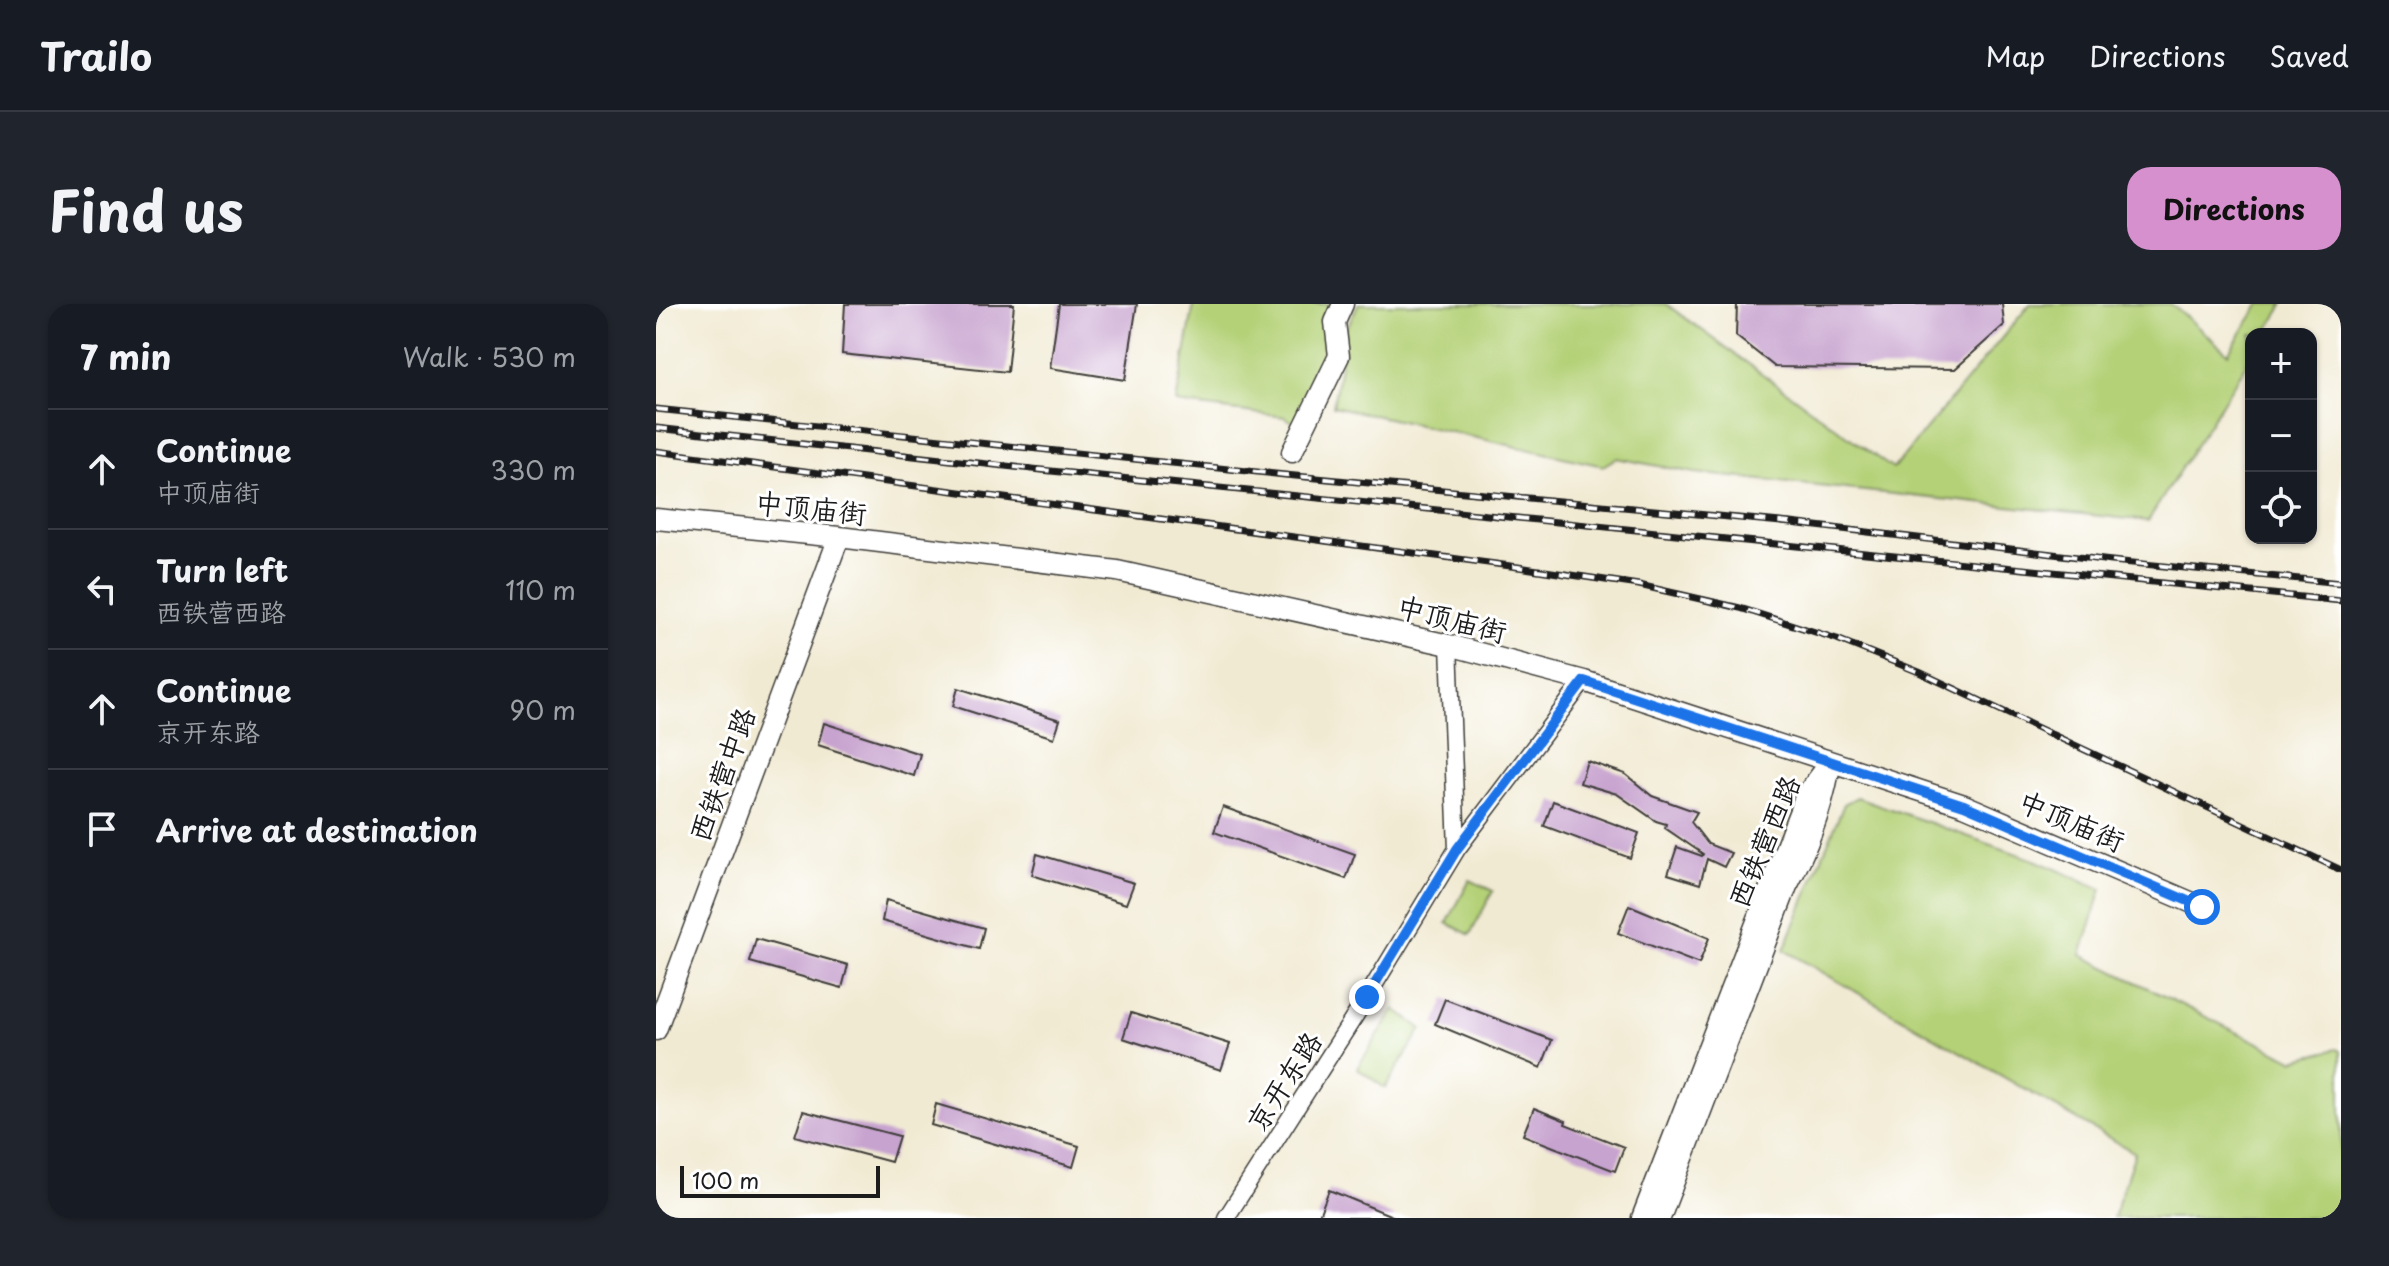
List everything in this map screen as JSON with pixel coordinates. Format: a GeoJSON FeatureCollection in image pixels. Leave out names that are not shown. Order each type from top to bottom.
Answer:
{"type":"FeatureCollection","features":[{"type":"Feature","properties":{"kind":"street"},"geometry":{"type":"LineString","coordinates":[[1292,452],[1339,356],[1335,322],[1343,304]]}},
{"type":"Feature","properties":{"kind":"street","name":"中顶庙街"},"geometry":{"type":"LineString","coordinates":[[656,519],[839,537],[1117,571],[1449,645],[1584,681],[1964,805],[2202,907]]}},
{"type":"Feature","properties":{"kind":"street","name":"西铁营中路"},"geometry":{"type":"LineString","coordinates":[[656,1030],[839,537]]}},
{"type":"Feature","properties":{"kind":"street"},"geometry":{"type":"LineString","coordinates":[[1449,645],[1457,849]]}},
{"type":"Feature","properties":{"kind":"street"},"geometry":{"type":"LineString","coordinates":[[1457,849],[1584,681]]}},
{"type":"Feature","properties":{"kind":"street","name":"西铁营西路"},"geometry":{"type":"LineString","coordinates":[[1642,1218],[1806,795],[1830,763]]}},
{"type":"Feature","properties":{"kind":"street","name":"西铁营西路"},"geometry":{"type":"LineString","coordinates":[[1660,1218],[1787,886],[1802,857],[1818,814],[1830,763]]}},
{"type":"Feature","properties":{"kind":"street","name":"京开东路"},"geometry":{"type":"LineString","coordinates":[[1226,1218],[1457,849]]}},
{"type":"Feature","properties":{"kind":"green space"},"geometry":{"type":"Polygon","coordinates":[[[1194,304],[1336,304],[1333,357],[1300,427],[1285,417],[1176,403],[1194,304]]]}},
{"type":"Feature","properties":{"kind":"green space"},"geometry":{"type":"Polygon","coordinates":[[[1358,304],[1666,304],[1893,469],[2030,304],[2171,304],[2228,353],[2260,304],[2284,304],[2269,328],[2245,328],[2245,367],[2148,521],[1695,473],[1616,458],[1603,466],[1333,406],[1346,330],[1358,304]]]}},
{"type":"Feature","properties":{"kind":"green space"},"geometry":{"type":"Polygon","coordinates":[[[1857,797],[2037,861],[2102,889],[2081,955],[2293,1060],[2337,1049],[2341,1051],[2341,1218],[2113,1218],[2135,1153],[1784,950],[1844,804],[1857,797]]]}},
{"type":"Feature","properties":{"kind":"green space"},"geometry":{"type":"Polygon","coordinates":[[[1470,880],[1493,891],[1470,935],[1447,923],[1470,880]]]}},
{"type":"Feature","properties":{"kind":"green space"},"geometry":{"type":"Polygon","coordinates":[[[1395,1009],[1422,1029],[1385,1088],[1357,1068],[1395,1009]]]}},
{"type":"Feature","properties":{"kind":"building"},"geometry":{"type":"Polygon","coordinates":[[[845,304],[1014,304],[1007,372],[842,354],[845,304]]]}},
{"type":"Feature","properties":{"kind":"building"},"geometry":{"type":"Polygon","coordinates":[[[1059,304],[1137,304],[1125,380],[1050,368],[1059,304]]]}},
{"type":"Feature","properties":{"kind":"building"},"geometry":{"type":"Polygon","coordinates":[[[1737,304],[2002,304],[2004,325],[1955,369],[1775,367],[1736,336],[1737,304]]]}},
{"type":"Feature","properties":{"kind":"building"},"geometry":{"type":"Polygon","coordinates":[[[958,688],[1060,720],[1054,738],[953,706],[958,688]]]}},
{"type":"Feature","properties":{"kind":"building"},"geometry":{"type":"Polygon","coordinates":[[[824,723],[920,754],[914,776],[818,745],[824,723]]]}},
{"type":"Feature","properties":{"kind":"building"},"geometry":{"type":"Polygon","coordinates":[[[1587,761],[1625,774],[1652,796],[1697,812],[1691,822],[1708,844],[1731,853],[1724,867],[1707,859],[1700,884],[1668,874],[1677,847],[1703,854],[1665,828],[1666,824],[1656,821],[1617,794],[1580,783],[1587,761]]]}},
{"type":"Feature","properties":{"kind":"building"},"geometry":{"type":"Polygon","coordinates":[[[1553,801],[1639,833],[1630,858],[1544,826],[1553,801]]]}},
{"type":"Feature","properties":{"kind":"building"},"geometry":{"type":"Polygon","coordinates":[[[1223,807],[1355,854],[1346,879],[1214,832],[1223,807]]]}},
{"type":"Feature","properties":{"kind":"building"},"geometry":{"type":"Polygon","coordinates":[[[1037,854],[1134,883],[1126,904],[1032,875],[1037,854]]]}},
{"type":"Feature","properties":{"kind":"building"},"geometry":{"type":"Polygon","coordinates":[[[886,900],[984,928],[979,949],[882,921],[886,900]]]}},
{"type":"Feature","properties":{"kind":"building"},"geometry":{"type":"Polygon","coordinates":[[[1629,905],[1709,938],[1699,964],[1618,933],[1629,905]]]}},
{"type":"Feature","properties":{"kind":"building"},"geometry":{"type":"Polygon","coordinates":[[[756,939],[848,965],[842,988],[750,962],[756,939]]]}},
{"type":"Feature","properties":{"kind":"building"},"geometry":{"type":"Polygon","coordinates":[[[1445,999],[1552,1040],[1541,1068],[1435,1024],[1445,999]]]}},
{"type":"Feature","properties":{"kind":"building"},"geometry":{"type":"Polygon","coordinates":[[[1131,1013],[1230,1044],[1221,1070],[1123,1038],[1131,1013]]]}},
{"type":"Feature","properties":{"kind":"building"},"geometry":{"type":"Polygon","coordinates":[[[936,1104],[1079,1146],[1073,1167],[931,1125],[936,1104]]]}},
{"type":"Feature","properties":{"kind":"building"},"geometry":{"type":"Polygon","coordinates":[[[1534,1108],[1624,1147],[1615,1171],[1523,1135],[1534,1108]]]}},
{"type":"Feature","properties":{"kind":"building"},"geometry":{"type":"Polygon","coordinates":[[[803,1111],[899,1136],[891,1162],[795,1136],[803,1111]]]}},
{"type":"Feature","properties":{"kind":"building"},"geometry":{"type":"Polygon","coordinates":[[[1329,1190],[1397,1218],[1318,1218],[1329,1190]]]}},
{"type":"Feature","properties":{"kind":"railway"},"geometry":{"type":"LineString","coordinates":[[656,409],[1285,475],[1791,523],[2112,561],[2341,583]]}},
{"type":"Feature","properties":{"kind":"railway"},"geometry":{"type":"LineString","coordinates":[[656,428],[1051,471],[2341,601]]}},
{"type":"Feature","properties":{"kind":"railway"},"geometry":{"type":"LineString","coordinates":[[656,451],[1518,567],[1639,585],[1740,608],[1837,639],[1919,672],[2341,870]]}},
{"type":"Feature","properties":{"kind":"route"},"geometry":{"type":"LineString","coordinates":[[1367,997],[1457,849],[1584,681],[1964,805],[2202,907]]}}]}
